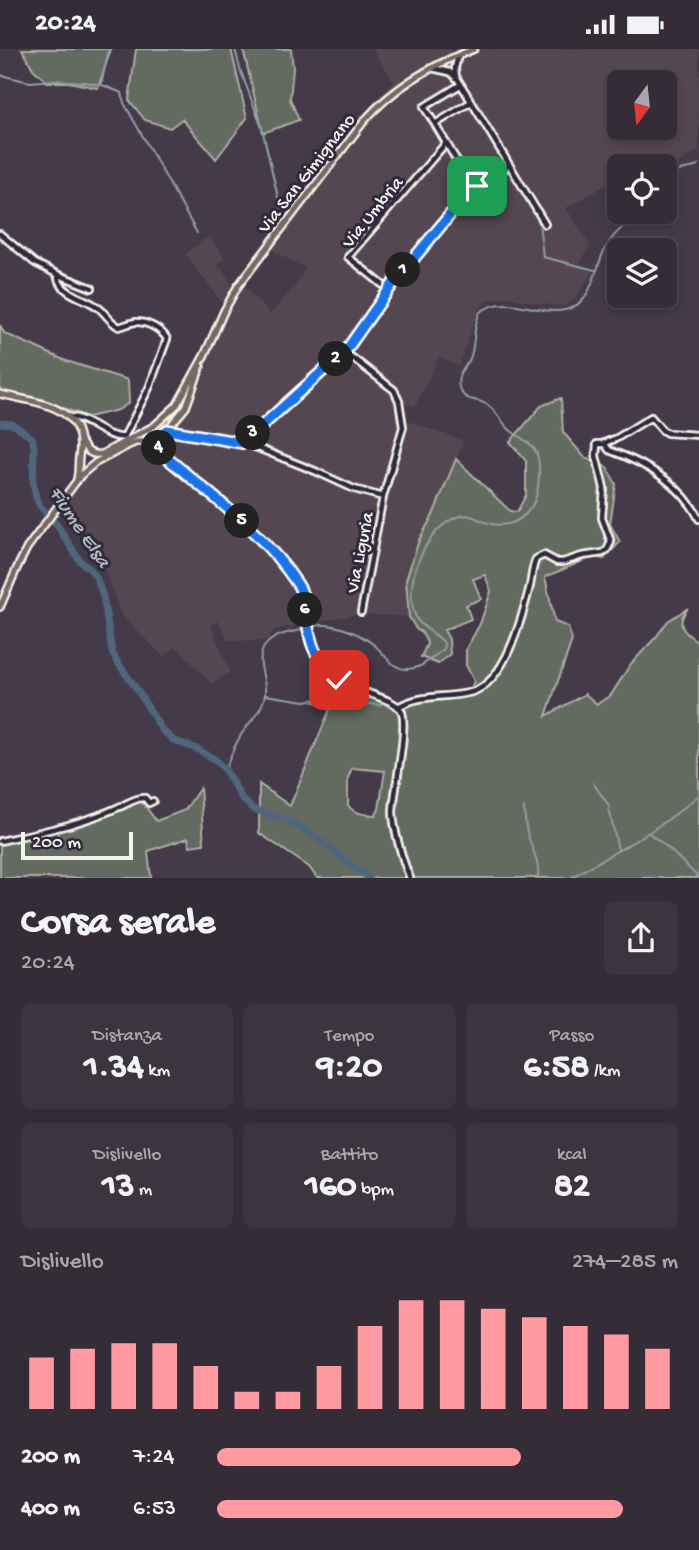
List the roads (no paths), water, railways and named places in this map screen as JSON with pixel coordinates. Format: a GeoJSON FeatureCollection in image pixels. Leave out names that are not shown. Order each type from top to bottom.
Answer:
{"type":"FeatureCollection","features":[{"type":"Feature","properties":{"kind":"main road","name":"Via San Gimignano"},"geometry":{"type":"LineString","coordinates":[[80,455],[104,454],[150,428],[176,407],[240,284],[361,126],[382,102],[447,59],[474,49]]}},
{"type":"Feature","properties":{"kind":"main road","name":"Via San Gimignano"},"geometry":{"type":"LineString","coordinates":[[75,482],[94,463],[132,444],[160,438],[188,404],[204,356]]}},
{"type":"Feature","properties":{"kind":"main road"},"geometry":{"type":"LineString","coordinates":[[0,394],[60,410],[75,425],[80,440],[75,482],[30,544],[0,607]]}},
{"type":"Feature","properties":{"kind":"main road"},"geometry":{"type":"LineString","coordinates":[[149,442],[145,437],[150,428],[167,430]]}},
{"type":"Feature","properties":{"kind":"main road"},"geometry":{"type":"LineString","coordinates":[[80,440],[91,454],[94,463]]}},
{"type":"Feature","properties":{"kind":"main road"},"geometry":{"type":"LineString","coordinates":[[79,465],[89,468]]}},
{"type":"Feature","properties":{"kind":"street"},"geometry":{"type":"LineString","coordinates":[[458,55],[454,68],[460,85],[545,225]]}},
{"type":"Feature","properties":{"kind":"street"},"geometry":{"type":"LineString","coordinates":[[447,59],[447,67],[457,78]]}},
{"type":"Feature","properties":{"kind":"street"},"geometry":{"type":"LineString","coordinates":[[432,68],[450,72]]}},
{"type":"Feature","properties":{"kind":"street"},"geometry":{"type":"LineString","coordinates":[[460,85],[424,107],[473,188]]}},
{"type":"Feature","properties":{"kind":"street"},"geometry":{"type":"LineString","coordinates":[[435,124],[471,102]]}},
{"type":"Feature","properties":{"kind":"street","name":"Via Umbria"},"geometry":{"type":"LineString","coordinates":[[388,289],[348,257],[446,143]]}},
{"type":"Feature","properties":{"kind":"street"},"geometry":{"type":"LineString","coordinates":[[495,174],[501,153]]}},
{"type":"Feature","properties":{"kind":"street"},"geometry":{"type":"LineString","coordinates":[[243,443],[345,352],[388,289],[473,188],[509,165]]}},
{"type":"Feature","properties":{"kind":"street"},"geometry":{"type":"LineString","coordinates":[[495,174],[503,172],[515,176]]}},
{"type":"Feature","properties":{"kind":"street"},"geometry":{"type":"LineString","coordinates":[[0,234],[35,263],[92,288]]}},
{"type":"Feature","properties":{"kind":"street"},"geometry":{"type":"LineString","coordinates":[[59,275],[58,279],[65,290],[87,300],[119,327],[135,322],[144,323],[162,331],[167,339],[149,388],[127,434],[122,438],[69,417]]}},
{"type":"Feature","properties":{"kind":"street","name":"Via Liguria"},"geometry":{"type":"LineString","coordinates":[[345,352],[395,392],[403,430],[383,497],[361,611]]}},
{"type":"Feature","properties":{"kind":"street"},"geometry":{"type":"LineString","coordinates":[[398,707],[430,697],[472,692],[485,686],[496,674],[517,630],[536,559],[544,555],[563,562],[607,550],[611,542],[602,518],[604,488],[597,444],[617,438],[652,418],[667,433],[699,435]]}},
{"type":"Feature","properties":{"kind":"street"},"geometry":{"type":"LineString","coordinates":[[167,430],[243,443],[352,488],[383,497]]}},
{"type":"Feature","properties":{"kind":"street"},"geometry":{"type":"LineString","coordinates":[[159,451],[160,438]]}},
{"type":"Feature","properties":{"kind":"street"},"geometry":{"type":"LineString","coordinates":[[149,442],[260,538],[298,585],[303,597],[309,638],[317,656],[337,679],[391,702],[402,712],[393,814],[396,834],[411,878]]}},
{"type":"Feature","properties":{"kind":"street"},"geometry":{"type":"LineString","coordinates":[[603,443],[609,450],[672,484],[694,507],[699,519]]}},
{"type":"Feature","properties":{"kind":"street"},"geometry":{"type":"LineString","coordinates":[[0,841],[116,809],[139,797],[144,797],[149,803],[153,801]]}},
{"type":"Feature","properties":{"kind":"waterway"},"geometry":{"type":"LineString","coordinates":[[101,85],[109,49]]}},
{"type":"Feature","properties":{"kind":"waterway"},"geometry":{"type":"LineString","coordinates":[[235,49],[262,128],[280,206],[280,223]]}},
{"type":"Feature","properties":{"kind":"waterway"},"geometry":{"type":"LineString","coordinates":[[0,75],[30,82],[84,82],[102,85],[122,93],[124,103],[197,233]]}},
{"type":"Feature","properties":{"kind":"waterway"},"geometry":{"type":"LineString","coordinates":[[677,173],[699,164]]}},
{"type":"Feature","properties":{"kind":"waterway"},"geometry":{"type":"LineString","coordinates":[[539,222],[543,257],[595,270]]}},
{"type":"Feature","properties":{"kind":"waterway"},"geometry":{"type":"LineString","coordinates":[[225,770],[244,730],[264,700],[262,653],[267,643],[275,638],[317,626],[336,627],[362,637],[392,663],[406,669],[422,665],[443,650],[444,643],[419,622],[413,606],[414,575],[427,545],[447,522],[460,516],[470,516],[500,525],[520,519],[534,502],[538,484],[539,468],[533,447],[510,430],[489,406],[467,398],[459,389],[460,374],[470,359],[480,312],[501,304],[554,311],[574,307],[587,294],[605,249],[627,224]]}},
{"type":"Feature","properties":{"kind":"waterway","name":"Fiume Elsa"},"geometry":{"type":"LineString","coordinates":[[0,423],[12,424],[32,438],[36,498],[80,561],[96,577],[103,596],[112,652],[162,730],[173,740],[216,760],[242,799],[253,809],[290,822],[313,835],[369,878]]}},
{"type":"Feature","properties":{"kind":"waterway"},"geometry":{"type":"LineString","coordinates":[[265,695],[305,701],[316,699],[381,705]]}},
{"type":"Feature","properties":{"kind":"waterway"},"geometry":{"type":"LineString","coordinates":[[593,783],[608,804],[618,850]]}},
{"type":"Feature","properties":{"kind":"waterway"},"geometry":{"type":"LineString","coordinates":[[570,878],[653,830],[699,795]]}},
{"type":"Feature","properties":{"kind":"waterway"},"geometry":{"type":"LineString","coordinates":[[524,808],[526,829],[538,866],[538,878]]}},
{"type":"Feature","properties":{"kind":"waterway"},"geometry":{"type":"LineString","coordinates":[[649,833],[699,878]]}}]}
